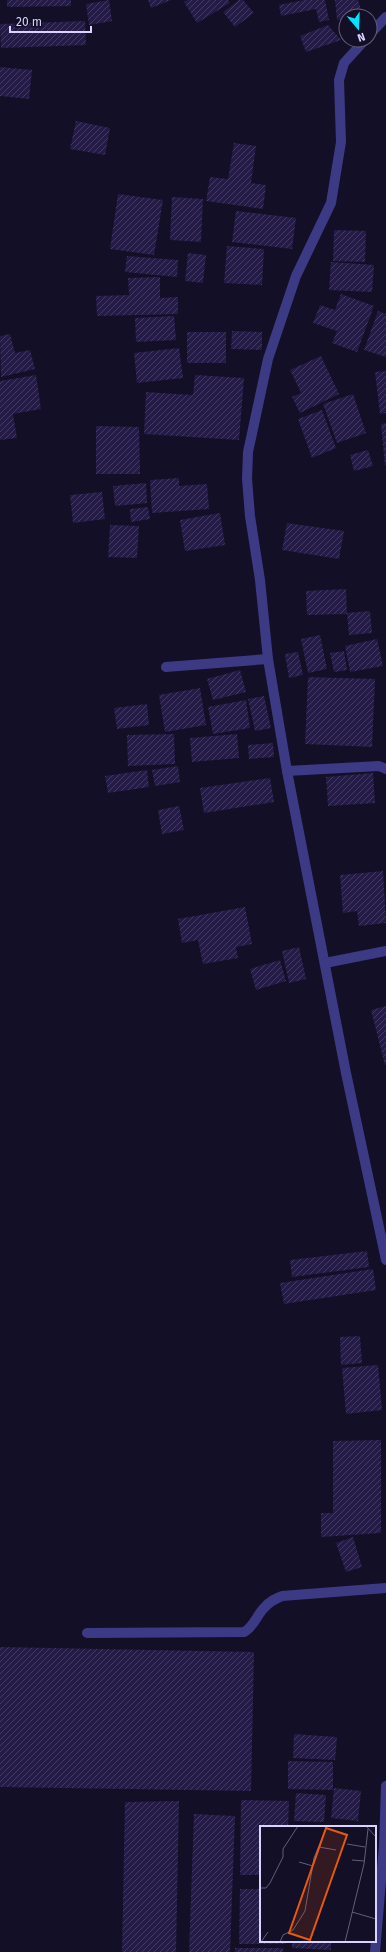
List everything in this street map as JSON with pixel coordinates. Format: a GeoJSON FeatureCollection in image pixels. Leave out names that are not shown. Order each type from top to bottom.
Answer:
{"type":"FeatureCollection","features":[{"type":"Feature","properties":{"kind":"street"},"geometry":{"type":"LineString","coordinates":[[378,26],[386,17]]}},
{"type":"Feature","properties":{"kind":"street"},"geometry":{"type":"LineString","coordinates":[[358,48],[344,63],[339,80],[341,142],[331,203],[296,276],[268,359],[248,452],[247,479],[250,516],[260,580],[268,659],[287,770],[370,1188],[386,1254]]}},
{"type":"Feature","properties":{"kind":"street"},"geometry":{"type":"LineString","coordinates":[[166,668],[268,659]]}},
{"type":"Feature","properties":{"kind":"street"},"geometry":{"type":"LineString","coordinates":[[287,770],[379,766],[386,769]]}},
{"type":"Feature","properties":{"kind":"street"},"geometry":{"type":"LineString","coordinates":[[325,963],[386,951]]}},
{"type":"Feature","properties":{"kind":"street"},"geometry":{"type":"LineString","coordinates":[[87,1633],[244,1632],[250,1628],[264,1608],[272,1600],[282,1596],[386,1588]]}},
{"type":"Feature","properties":{"kind":"street"},"geometry":{"type":"LineString","coordinates":[[376,1933],[385,1845],[386,1786]]}},
{"type":"Feature","properties":{"kind":"street"},"geometry":{"type":"LineString","coordinates":[[374,1952],[375,1942]]}},
{"type":"Feature","properties":{"kind":"building"},"geometry":{"type":"Polygon","coordinates":[[[7,0],[71,0],[71,6],[7,7],[7,0]]]}},
{"type":"Feature","properties":{"kind":"building"},"geometry":{"type":"Polygon","coordinates":[[[109,0],[112,21],[89,25],[86,4],[109,0]]]}},
{"type":"Feature","properties":{"kind":"building"},"geometry":{"type":"Polygon","coordinates":[[[148,0],[171,0],[151,8],[148,0]]]}},
{"type":"Feature","properties":{"kind":"building"},"geometry":{"type":"Polygon","coordinates":[[[187,0],[228,0],[230,3],[197,23],[184,2],[187,0]]]}},
{"type":"Feature","properties":{"kind":"building"},"geometry":{"type":"Polygon","coordinates":[[[239,0],[243,0],[254,13],[235,27],[223,12],[239,0]]]}},
{"type":"Feature","properties":{"kind":"building"},"geometry":{"type":"Polygon","coordinates":[[[304,0],[325,0],[329,20],[319,22],[316,9],[281,16],[279,5],[304,0]]]}},
{"type":"Feature","properties":{"kind":"building"},"geometry":{"type":"Polygon","coordinates":[[[335,0],[358,0],[360,8],[338,8],[337,20],[335,0]]]}},
{"type":"Feature","properties":{"kind":"building"},"geometry":{"type":"Polygon","coordinates":[[[85,21],[86,45],[1,48],[0,24],[85,21]]]}},
{"type":"Feature","properties":{"kind":"building"},"geometry":{"type":"Polygon","coordinates":[[[328,25],[338,37],[338,41],[306,52],[300,36],[328,25]]]}},
{"type":"Feature","properties":{"kind":"building"},"geometry":{"type":"Polygon","coordinates":[[[0,67],[32,70],[29,99],[0,96],[0,67]]]}},
{"type":"Feature","properties":{"kind":"building"},"geometry":{"type":"Polygon","coordinates":[[[76,121],[110,128],[105,155],[70,149],[76,121]]]}},
{"type":"Feature","properties":{"kind":"building"},"geometry":{"type":"Polygon","coordinates":[[[234,143],[256,146],[251,183],[266,185],[263,209],[206,201],[210,177],[228,179],[234,143]]]}},
{"type":"Feature","properties":{"kind":"building"},"geometry":{"type":"Polygon","coordinates":[[[118,194],[163,200],[154,255],[110,249],[118,194]]]}},
{"type":"Feature","properties":{"kind":"building"},"geometry":{"type":"Polygon","coordinates":[[[172,197],[203,199],[201,242],[170,240],[172,197]]]}},
{"type":"Feature","properties":{"kind":"building"},"geometry":{"type":"Polygon","coordinates":[[[236,211],[296,218],[292,249],[232,242],[236,211]]]}},
{"type":"Feature","properties":{"kind":"building"},"geometry":{"type":"Polygon","coordinates":[[[334,230],[366,231],[365,262],[333,261],[334,230]]]}},
{"type":"Feature","properties":{"kind":"building"},"geometry":{"type":"Polygon","coordinates":[[[227,246],[264,249],[262,285],[224,283],[227,246]]]}},
{"type":"Feature","properties":{"kind":"building"},"geometry":{"type":"Polygon","coordinates":[[[188,253],[206,255],[203,283],[185,281],[188,253]]]}},
{"type":"Feature","properties":{"kind":"building"},"geometry":{"type":"Polygon","coordinates":[[[127,256],[178,260],[177,277],[125,272],[127,256]]]}},
{"type":"Feature","properties":{"kind":"building"},"geometry":{"type":"Polygon","coordinates":[[[331,262],[374,265],[372,292],[329,290],[331,262]]]}},
{"type":"Feature","properties":{"kind":"building"},"geometry":{"type":"Polygon","coordinates":[[[160,277],[160,298],[178,297],[178,314],[97,316],[96,296],[129,295],[128,278],[160,277]]]}},
{"type":"Feature","properties":{"kind":"building"},"geometry":{"type":"Polygon","coordinates":[[[341,294],[374,306],[357,352],[332,343],[337,331],[313,323],[320,305],[335,310],[341,294]]]}},
{"type":"Feature","properties":{"kind":"building"},"geometry":{"type":"Polygon","coordinates":[[[378,311],[386,314],[386,357],[364,350],[378,311]]]}},
{"type":"Feature","properties":{"kind":"building"},"geometry":{"type":"Polygon","coordinates":[[[174,316],[176,340],[136,342],[135,318],[174,316]]]}},
{"type":"Feature","properties":{"kind":"building"},"geometry":{"type":"Polygon","coordinates":[[[232,331],[262,332],[262,350],[231,349],[232,331]]]}},
{"type":"Feature","properties":{"kind":"building"},"geometry":{"type":"Polygon","coordinates":[[[187,332],[226,332],[226,363],[187,363],[187,332]]]}},
{"type":"Feature","properties":{"kind":"building"},"geometry":{"type":"Polygon","coordinates":[[[10,334],[15,353],[30,350],[35,369],[1,377],[0,336],[10,334]]]}},
{"type":"Feature","properties":{"kind":"building"},"geometry":{"type":"Polygon","coordinates":[[[179,348],[183,378],[137,383],[134,353],[179,348]]]}},
{"type":"Feature","properties":{"kind":"building"},"geometry":{"type":"Polygon","coordinates":[[[321,356],[339,394],[300,413],[292,397],[301,393],[290,370],[321,356]]]}},
{"type":"Feature","properties":{"kind":"building"},"geometry":{"type":"Polygon","coordinates":[[[386,371],[386,413],[380,414],[375,372],[386,371]]]}},
{"type":"Feature","properties":{"kind":"building"},"geometry":{"type":"Polygon","coordinates":[[[36,375],[41,409],[13,414],[17,438],[0,440],[0,381],[36,375]]]}},
{"type":"Feature","properties":{"kind":"building"},"geometry":{"type":"Polygon","coordinates":[[[195,375],[244,378],[239,440],[144,434],[146,392],[193,395],[195,375]]]}},
{"type":"Feature","properties":{"kind":"building"},"geometry":{"type":"Polygon","coordinates":[[[353,394],[366,433],[337,443],[323,404],[353,394]]]}},
{"type":"Feature","properties":{"kind":"building"},"geometry":{"type":"Polygon","coordinates":[[[322,410],[336,448],[312,458],[298,419],[322,410]]]}},
{"type":"Feature","properties":{"kind":"building"},"geometry":{"type":"Polygon","coordinates":[[[386,423],[386,466],[385,466],[381,424],[386,423]]]}},
{"type":"Feature","properties":{"kind":"building"},"geometry":{"type":"Polygon","coordinates":[[[96,426],[139,427],[140,474],[96,474],[96,426]]]}},
{"type":"Feature","properties":{"kind":"building"},"geometry":{"type":"Polygon","coordinates":[[[368,450],[373,466],[354,471],[350,455],[368,450]]]}},
{"type":"Feature","properties":{"kind":"building"},"geometry":{"type":"Polygon","coordinates":[[[179,478],[179,486],[207,484],[209,509],[152,513],[150,480],[179,478]]]}},
{"type":"Feature","properties":{"kind":"building"},"geometry":{"type":"Polygon","coordinates":[[[146,483],[147,503],[115,506],[113,486],[146,483]]]}},
{"type":"Feature","properties":{"kind":"building"},"geometry":{"type":"Polygon","coordinates":[[[102,492],[105,519],[73,523],[70,495],[102,492]]]}},
{"type":"Feature","properties":{"kind":"building"},"geometry":{"type":"Polygon","coordinates":[[[148,507],[150,519],[131,522],[130,509],[148,507]]]}},
{"type":"Feature","properties":{"kind":"building"},"geometry":{"type":"Polygon","coordinates":[[[220,513],[225,545],[185,551],[180,520],[220,513]]]}},
{"type":"Feature","properties":{"kind":"building"},"geometry":{"type":"Polygon","coordinates":[[[287,523],[344,531],[339,559],[282,550],[287,523]]]}},
{"type":"Feature","properties":{"kind":"building"},"geometry":{"type":"Polygon","coordinates":[[[110,525],[139,526],[137,558],[108,557],[110,525]]]}},
{"type":"Feature","properties":{"kind":"building"},"geometry":{"type":"Polygon","coordinates":[[[346,589],[347,614],[307,615],[306,591],[346,589]]]}},
{"type":"Feature","properties":{"kind":"building"},"geometry":{"type":"Polygon","coordinates":[[[370,611],[372,633],[349,635],[347,613],[370,611]]]}},
{"type":"Feature","properties":{"kind":"building"},"geometry":{"type":"Polygon","coordinates":[[[320,635],[327,669],[308,673],[301,639],[320,635]]]}},
{"type":"Feature","properties":{"kind":"building"},"geometry":{"type":"Polygon","coordinates":[[[377,639],[383,666],[350,672],[345,646],[377,639]]]}},
{"type":"Feature","properties":{"kind":"building"},"geometry":{"type":"Polygon","coordinates":[[[344,651],[347,670],[334,672],[330,653],[344,651]]]}},
{"type":"Feature","properties":{"kind":"building"},"geometry":{"type":"Polygon","coordinates":[[[298,652],[303,675],[289,678],[285,654],[298,652]]]}},
{"type":"Feature","properties":{"kind":"building"},"geometry":{"type":"Polygon","coordinates":[[[240,670],[246,692],[213,700],[207,679],[240,670]]]}},
{"type":"Feature","properties":{"kind":"building"},"geometry":{"type":"Polygon","coordinates":[[[308,677],[375,679],[372,747],[305,744],[308,677]]]}},
{"type":"Feature","properties":{"kind":"building"},"geometry":{"type":"Polygon","coordinates":[[[200,688],[206,725],[165,732],[159,695],[200,688]]]}},
{"type":"Feature","properties":{"kind":"building"},"geometry":{"type":"Polygon","coordinates":[[[264,696],[271,728],[255,731],[248,699],[264,696]]]}},
{"type":"Feature","properties":{"kind":"building"},"geometry":{"type":"Polygon","coordinates":[[[246,700],[250,728],[213,734],[208,707],[246,700]]]}},
{"type":"Feature","properties":{"kind":"building"},"geometry":{"type":"Polygon","coordinates":[[[147,704],[149,725],[117,729],[114,708],[147,704]]]}},
{"type":"Feature","properties":{"kind":"building"},"geometry":{"type":"Polygon","coordinates":[[[174,734],[175,764],[128,766],[127,735],[174,734]]]}},
{"type":"Feature","properties":{"kind":"building"},"geometry":{"type":"Polygon","coordinates":[[[237,734],[239,758],[192,762],[190,738],[237,734]]]}},
{"type":"Feature","properties":{"kind":"building"},"geometry":{"type":"Polygon","coordinates":[[[273,743],[274,757],[249,759],[248,745],[273,743]]]}},
{"type":"Feature","properties":{"kind":"building"},"geometry":{"type":"Polygon","coordinates":[[[178,766],[180,782],[155,786],[152,770],[178,766]]]}},
{"type":"Feature","properties":{"kind":"building"},"geometry":{"type":"Polygon","coordinates":[[[147,770],[149,787],[108,793],[105,776],[147,770]]]}},
{"type":"Feature","properties":{"kind":"building"},"geometry":{"type":"Polygon","coordinates":[[[373,773],[375,803],[328,806],[326,777],[373,773]]]}},
{"type":"Feature","properties":{"kind":"building"},"geometry":{"type":"Polygon","coordinates":[[[270,778],[274,802],[204,813],[200,788],[270,778]]]}},
{"type":"Feature","properties":{"kind":"building"},"geometry":{"type":"Polygon","coordinates":[[[179,806],[184,830],[162,834],[158,810],[179,806]]]}},
{"type":"Feature","properties":{"kind":"building"},"geometry":{"type":"Polygon","coordinates":[[[383,871],[386,923],[359,926],[357,911],[343,913],[340,875],[383,871]]]}},
{"type":"Feature","properties":{"kind":"building"},"geometry":{"type":"Polygon","coordinates":[[[245,907],[252,944],[236,947],[238,958],[203,964],[198,940],[182,943],[178,919],[245,907]]]}},
{"type":"Feature","properties":{"kind":"building"},"geometry":{"type":"Polygon","coordinates":[[[299,947],[306,979],[289,983],[282,951],[299,947]]]}},
{"type":"Feature","properties":{"kind":"building"},"geometry":{"type":"Polygon","coordinates":[[[280,960],[286,981],[256,990],[250,969],[280,960]]]}},
{"type":"Feature","properties":{"kind":"building"},"geometry":{"type":"Polygon","coordinates":[[[386,1006],[386,1065],[385,1065],[371,1010],[386,1006]]]}},
{"type":"Feature","properties":{"kind":"building"},"geometry":{"type":"Polygon","coordinates":[[[367,1251],[369,1267],[292,1277],[290,1260],[367,1251]]]}},
{"type":"Feature","properties":{"kind":"building"},"geometry":{"type":"Polygon","coordinates":[[[373,1269],[376,1290],[284,1304],[280,1283],[373,1269]]]}},
{"type":"Feature","properties":{"kind":"building"},"geometry":{"type":"Polygon","coordinates":[[[360,1336],[362,1363],[341,1365],[340,1337],[360,1336]]]}},
{"type":"Feature","properties":{"kind":"building"},"geometry":{"type":"Polygon","coordinates":[[[378,1365],[382,1410],[346,1414],[342,1368],[378,1365]]]}},
{"type":"Feature","properties":{"kind":"building"},"geometry":{"type":"Polygon","coordinates":[[[381,1440],[381,1533],[321,1537],[321,1513],[333,1513],[333,1441],[381,1440]]]}},
{"type":"Feature","properties":{"kind":"building"},"geometry":{"type":"Polygon","coordinates":[[[353,1537],[362,1567],[346,1572],[336,1543],[353,1537]]]}},
{"type":"Feature","properties":{"kind":"building"},"geometry":{"type":"Polygon","coordinates":[[[0,1647],[254,1652],[251,1791],[0,1787],[0,1647]]]}},
{"type":"Feature","properties":{"kind":"building"},"geometry":{"type":"Polygon","coordinates":[[[294,1734],[337,1737],[335,1760],[293,1758],[294,1734]]]}},
{"type":"Feature","properties":{"kind":"building"},"geometry":{"type":"Polygon","coordinates":[[[288,1761],[333,1762],[333,1790],[288,1789],[288,1761]]]}},
{"type":"Feature","properties":{"kind":"building"},"geometry":{"type":"Polygon","coordinates":[[[334,1788],[361,1791],[358,1821],[331,1818],[334,1788]]]}},
{"type":"Feature","properties":{"kind":"building"},"geometry":{"type":"Polygon","coordinates":[[[296,1793],[326,1795],[324,1822],[294,1821],[296,1793]]]}},
{"type":"Feature","properties":{"kind":"building"},"geometry":{"type":"Polygon","coordinates":[[[241,1800],[289,1801],[288,1826],[260,1826],[260,1875],[240,1875],[241,1800]]]}},
{"type":"Feature","properties":{"kind":"building"},"geometry":{"type":"Polygon","coordinates":[[[179,1801],[176,1952],[122,1952],[125,1802],[179,1801]]]}},
{"type":"Feature","properties":{"kind":"building"},"geometry":{"type":"Polygon","coordinates":[[[194,1814],[235,1816],[230,1952],[189,1952],[194,1814]]]}},
{"type":"Feature","properties":{"kind":"building"},"geometry":{"type":"Polygon","coordinates":[[[240,1889],[260,1889],[260,1942],[286,1942],[286,1944],[239,1944],[240,1889]]]}},
{"type":"Feature","properties":{"kind":"building"},"geometry":{"type":"Polygon","coordinates":[[[292,1942],[331,1942],[331,1950],[292,1948],[292,1942]]]}},
{"type":"Feature","properties":{"kind":"building"},"geometry":{"type":"Polygon","coordinates":[[[235,1948],[283,1948],[283,1952],[235,1952],[235,1948]]]}}]}
